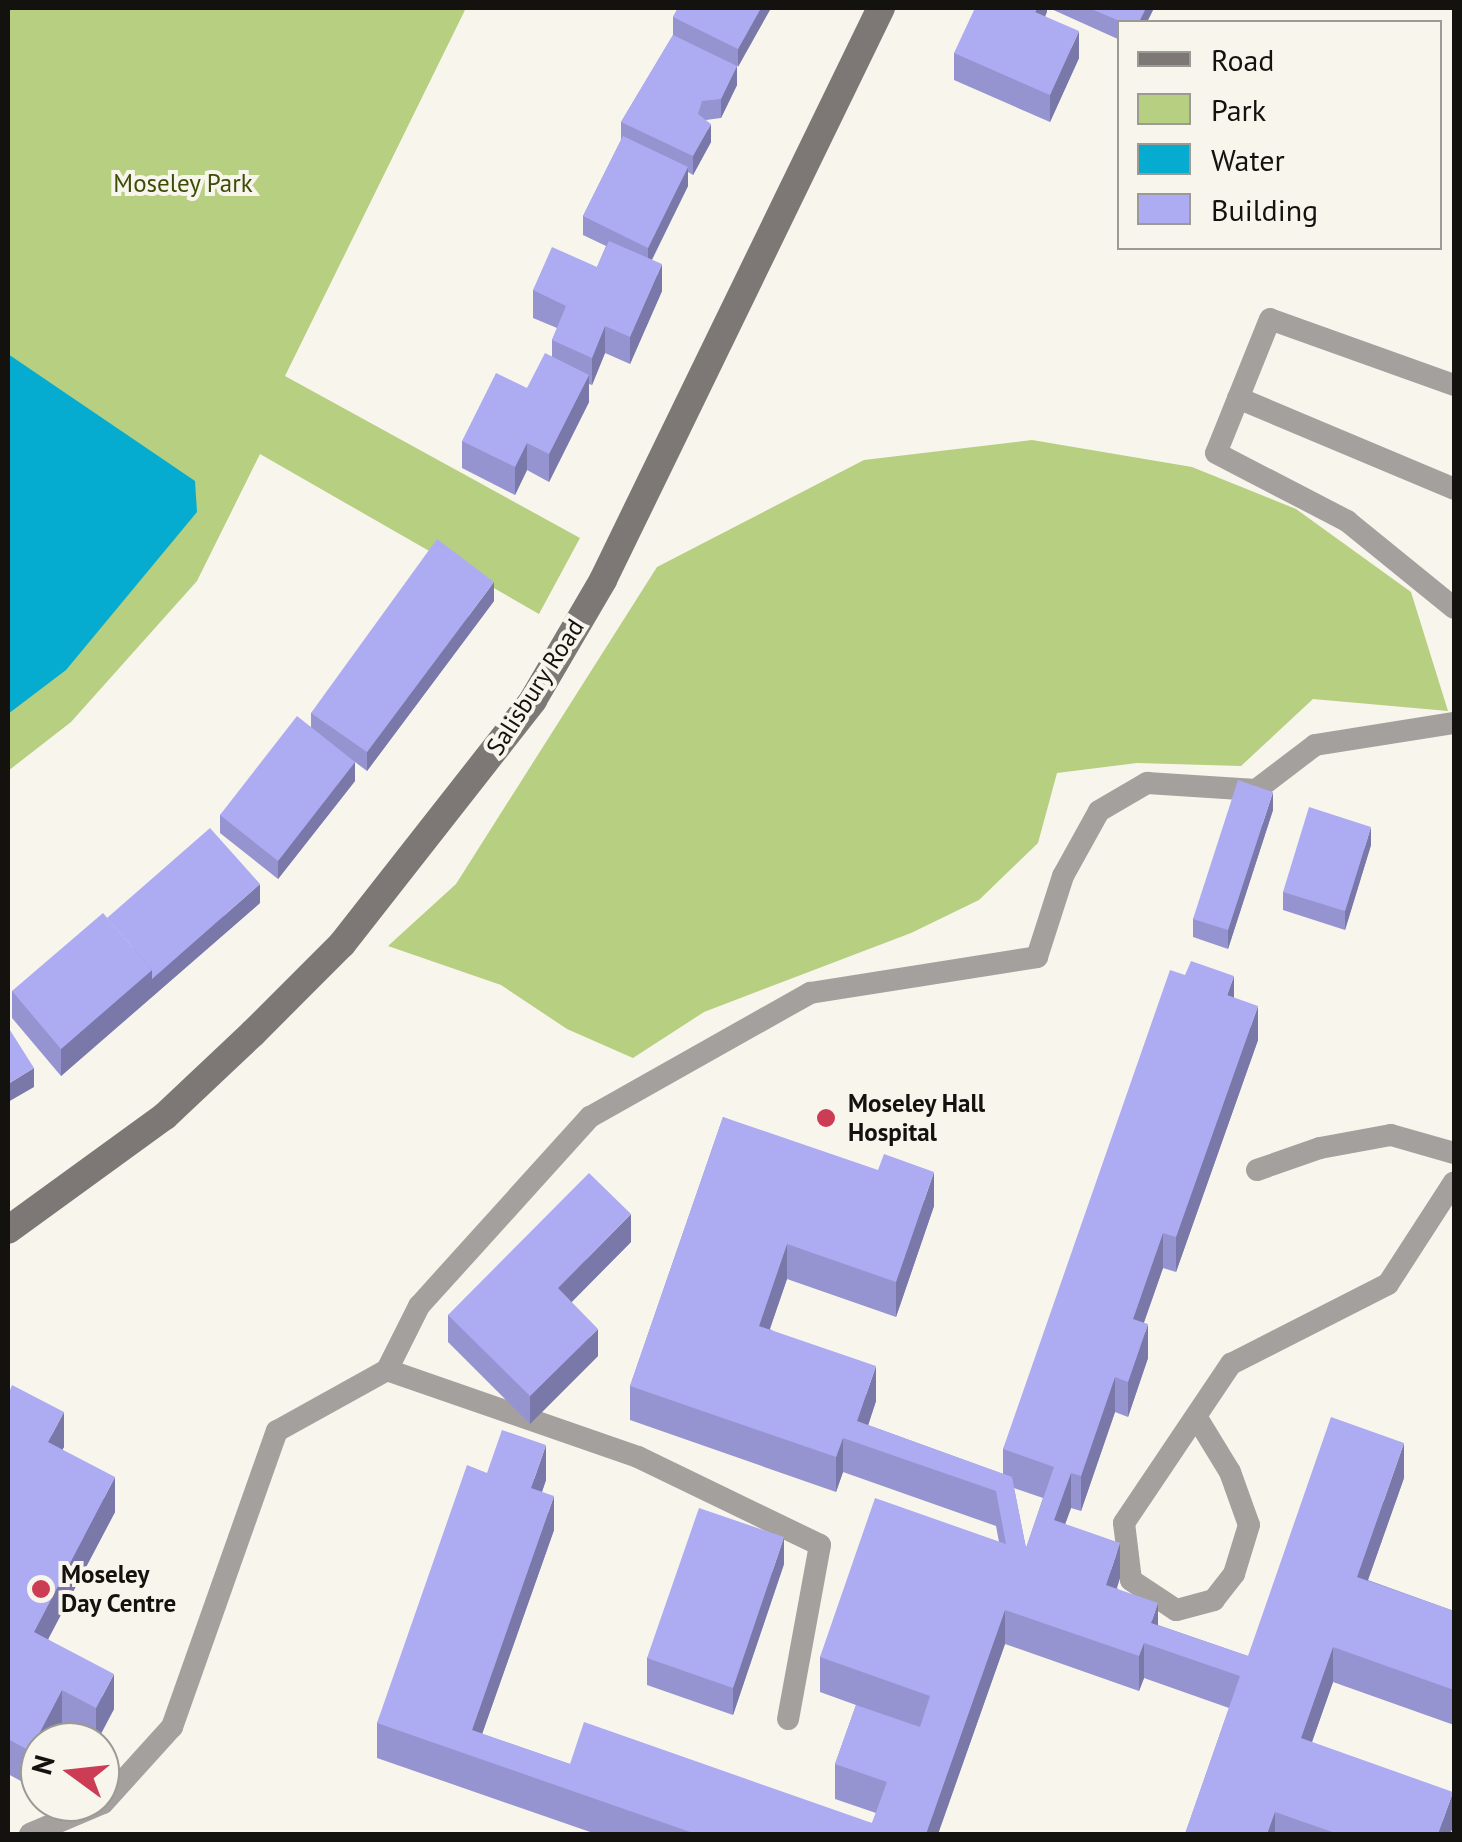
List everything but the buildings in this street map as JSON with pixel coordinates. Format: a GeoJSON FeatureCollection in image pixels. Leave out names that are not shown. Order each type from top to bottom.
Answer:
{"type":"FeatureCollection","features":[{"type":"Feature","properties":{"kind":"main road","name":"Salisbury Road"},"geometry":{"type":"LineString","coordinates":[[8,1230],[165,1116],[266,1020],[366,915],[533,700],[603,580],[881,8]]}},
{"type":"Feature","properties":{"kind":"lane"},"geometry":{"type":"LineString","coordinates":[[1454,385],[1270,319],[1216,454],[1347,522],[1454,608]]}},
{"type":"Feature","properties":{"kind":"lane"},"geometry":{"type":"LineString","coordinates":[[1238,398],[1454,489]]}},
{"type":"Feature","properties":{"kind":"lane"},"geometry":{"type":"LineString","coordinates":[[30,1834],[104,1803],[172,1727],[276,1430],[387,1370],[418,1306],[590,1117],[810,993],[1037,957],[1063,876],[1098,811],[1146,783],[1256,790],[1316,745],[1454,723]]}},
{"type":"Feature","properties":{"kind":"lane"},"geometry":{"type":"LineString","coordinates":[[1257,1170],[1320,1148],[1391,1135],[1454,1153]]}},
{"type":"Feature","properties":{"kind":"lane"},"geometry":{"type":"LineString","coordinates":[[1197,1418],[1230,1472],[1249,1526],[1234,1574],[1214,1600],[1176,1610],[1131,1580],[1124,1523],[1232,1364],[1388,1284],[1454,1182]]}},
{"type":"Feature","properties":{"kind":"lane"},"geometry":{"type":"LineString","coordinates":[[387,1370],[638,1457],[820,1544],[788,1719]]}},
{"type":"Feature","properties":{"kind":"green space","name":"Moseley Park"},"geometry":{"type":"Polygon","coordinates":[[[8,8],[466,8],[285,376],[580,538],[539,614],[260,454],[197,581],[71,722],[8,771],[8,8]]]}},
{"type":"Feature","properties":{"kind":"green space"},"geometry":{"type":"Polygon","coordinates":[[[1032,440],[1192,467],[1296,509],[1411,592],[1448,711],[1313,699],[1241,766],[1137,763],[1057,773],[1038,843],[979,900],[911,933],[704,1012],[633,1058],[567,1029],[501,985],[388,946],[456,884],[657,567],[864,460],[1032,440]]]}},
{"type":"Feature","properties":{"kind":"water"},"geometry":{"type":"Polygon","coordinates":[[[8,354],[195,481],[197,512],[66,670],[8,714],[8,354]]]}},
{"type":"Feature","properties":{"kind":"place","name":"Moseley Hall Hospital"},"geometry":{"type":"Point","coordinates":[826,1118]}},
{"type":"Feature","properties":{"kind":"place","name":"Moseley Day Centre"},"geometry":{"type":"Point","coordinates":[41,1589]}}]}
